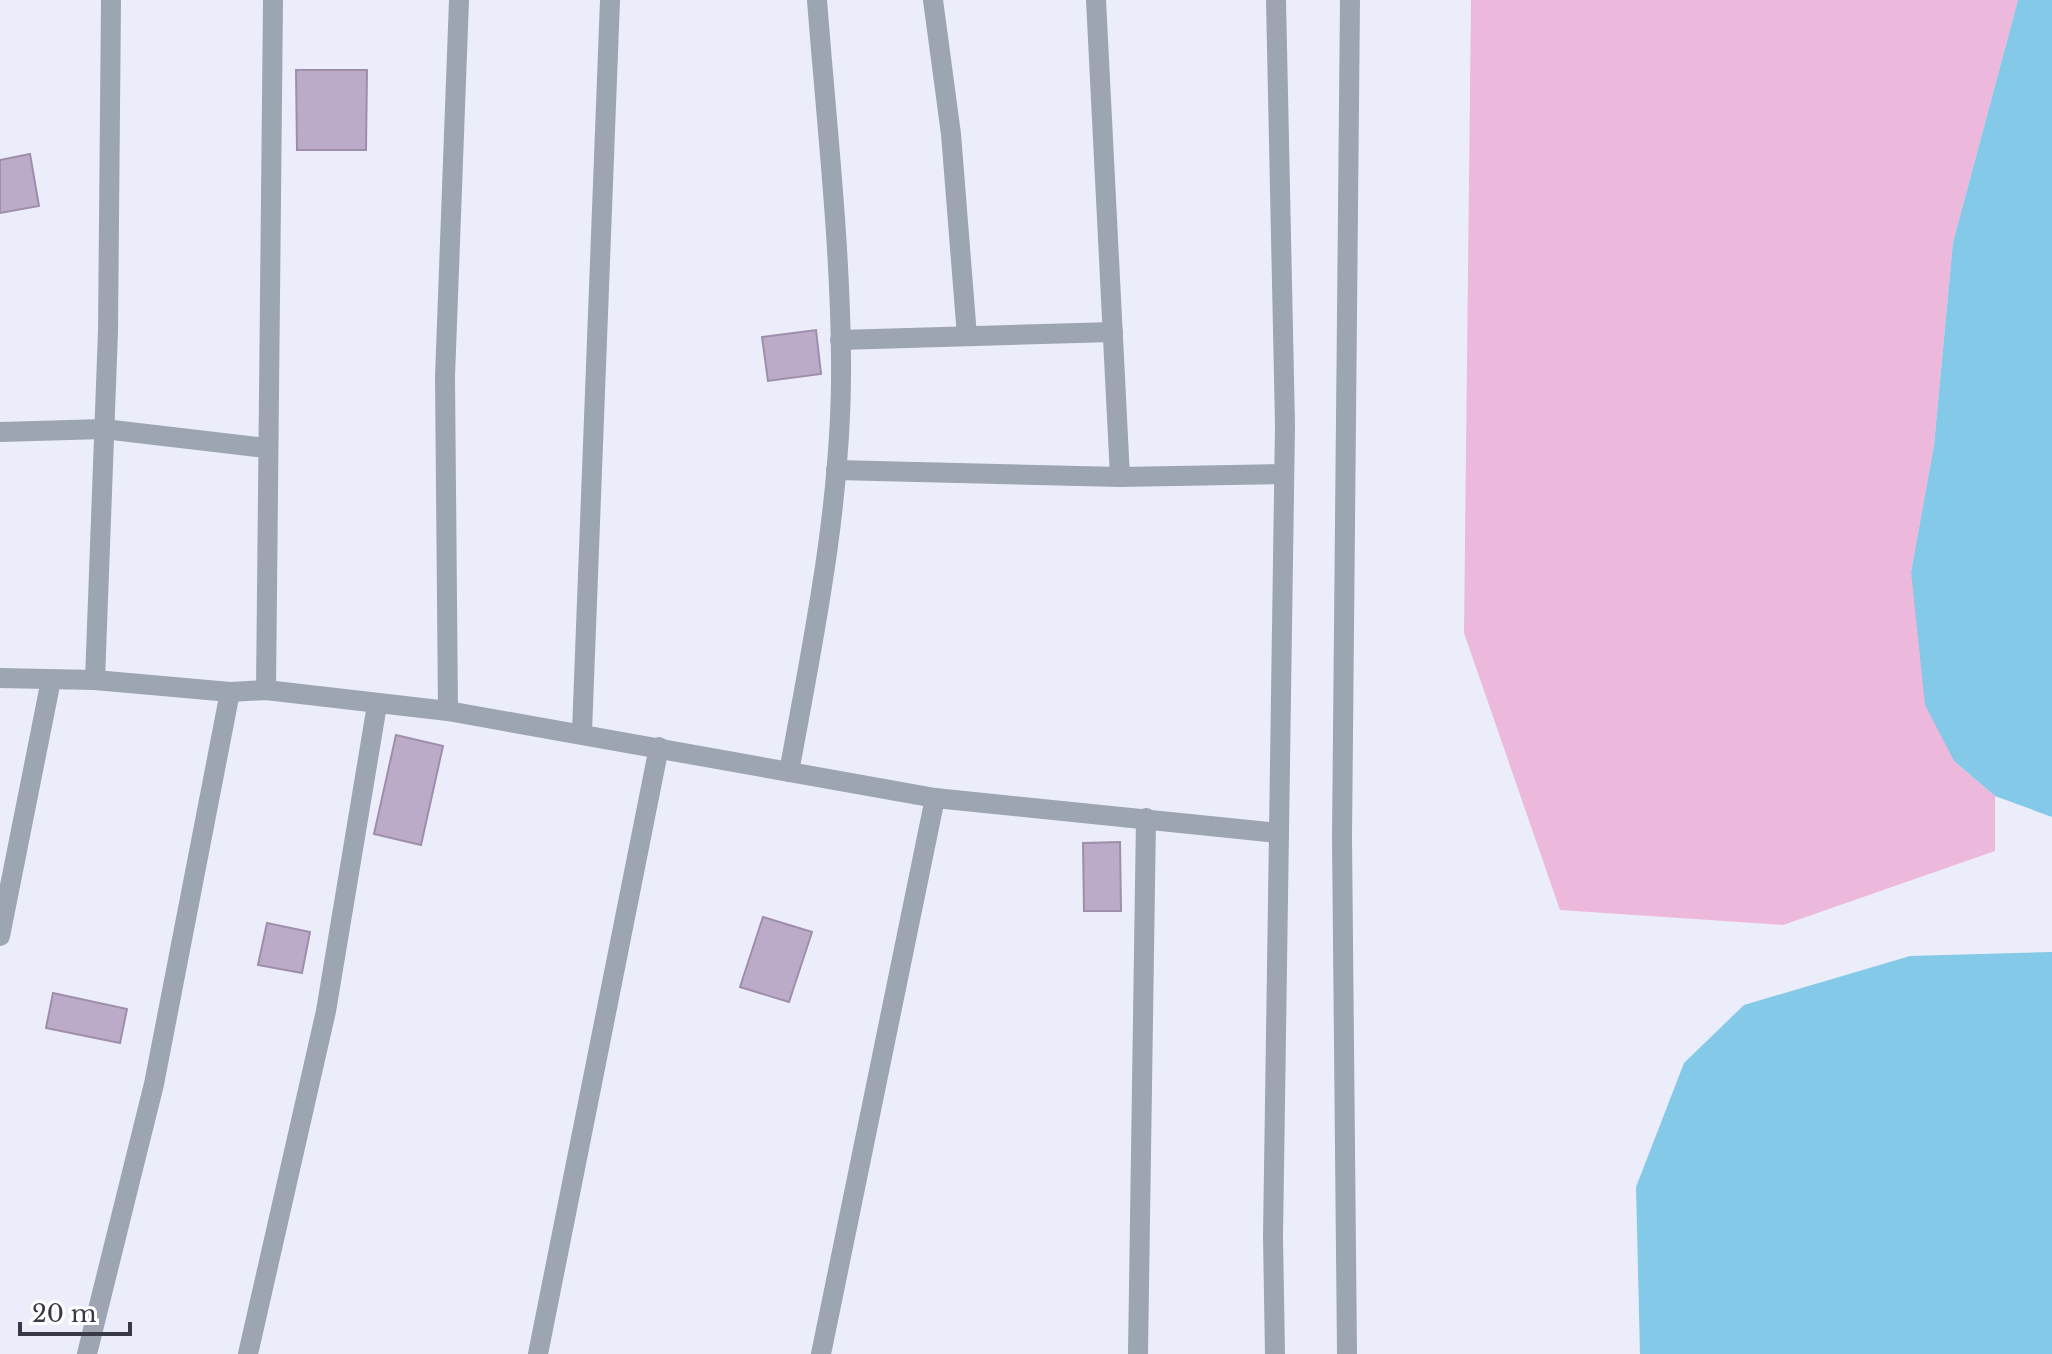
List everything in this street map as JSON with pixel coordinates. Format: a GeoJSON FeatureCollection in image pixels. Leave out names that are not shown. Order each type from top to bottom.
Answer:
{"type":"FeatureCollection","features":[{"type":"Feature","properties":{"kind":"street"},"geometry":{"type":"LineString","coordinates":[[95,680],[104,429],[111,0]]}},
{"type":"Feature","properties":{"kind":"street"},"geometry":{"type":"LineString","coordinates":[[266,690],[266,448],[273,0]]}},
{"type":"Feature","properties":{"kind":"street"},"geometry":{"type":"LineString","coordinates":[[448,711],[445,377],[459,0]]}},
{"type":"Feature","properties":{"kind":"street"},"geometry":{"type":"LineString","coordinates":[[582,732],[610,0]]}},
{"type":"Feature","properties":{"kind":"street"},"geometry":{"type":"LineString","coordinates":[[789,772],[821,594],[836,470],[840,340],[817,0]]}},
{"type":"Feature","properties":{"kind":"street"},"geometry":{"type":"LineString","coordinates":[[933,0],[951,134],[967,336]]}},
{"type":"Feature","properties":{"kind":"street"},"geometry":{"type":"LineString","coordinates":[[1096,0],[1120,477]]}},
{"type":"Feature","properties":{"kind":"street"},"geometry":{"type":"LineString","coordinates":[[1275,1354],[1273,1237],[1284,474],[1276,0]]}},
{"type":"Feature","properties":{"kind":"street"},"geometry":{"type":"LineString","coordinates":[[1347,1354],[1342,838],[1350,0]]}},
{"type":"Feature","properties":{"kind":"street"},"geometry":{"type":"LineString","coordinates":[[840,340],[1113,332]]}},
{"type":"Feature","properties":{"kind":"street"},"geometry":{"type":"LineString","coordinates":[[0,432],[104,429],[266,448]]}},
{"type":"Feature","properties":{"kind":"street"},"geometry":{"type":"LineString","coordinates":[[836,470],[1120,477],[1284,474]]}},
{"type":"Feature","properties":{"kind":"street"},"geometry":{"type":"LineString","coordinates":[[0,678],[95,680],[230,692],[266,690],[448,711],[582,732],[935,798],[1278,833]]}},
{"type":"Feature","properties":{"kind":"street"},"geometry":{"type":"LineString","coordinates":[[0,936],[51,680]]}},
{"type":"Feature","properties":{"kind":"street"},"geometry":{"type":"LineString","coordinates":[[87,1354],[154,1084],[230,692]]}},
{"type":"Feature","properties":{"kind":"street"},"geometry":{"type":"LineString","coordinates":[[248,1354],[326,1011],[377,705]]}},
{"type":"Feature","properties":{"kind":"street"},"geometry":{"type":"LineString","coordinates":[[538,1354],[659,747]]}},
{"type":"Feature","properties":{"kind":"street"},"geometry":{"type":"LineString","coordinates":[[821,1354],[935,798]]}},
{"type":"Feature","properties":{"kind":"street"},"geometry":{"type":"LineString","coordinates":[[1138,1354],[1146,818]]}},
{"type":"Feature","properties":{"kind":"shaded area"},"geometry":{"type":"Polygon","coordinates":[[[1471,0],[2018,0],[1953,242],[1934,445],[1911,572],[1954,761],[1995,796],[1995,851],[1783,925],[1560,910],[1464,633],[1471,0]]]}},
{"type":"Feature","properties":{"kind":"water"},"geometry":{"type":"Polygon","coordinates":[[[2018,0],[2052,0],[2052,817],[1995,796],[1954,761],[1925,705],[1911,572],[1934,445],[1953,242],[2018,0]]]}},
{"type":"Feature","properties":{"kind":"water"},"geometry":{"type":"Polygon","coordinates":[[[2052,952],[2052,1354],[1640,1354],[1636,1187],[1684,1063],[1744,1005],[1910,956],[2052,952]]]}},
{"type":"Feature","properties":{"kind":"building"},"geometry":{"type":"Polygon","coordinates":[[[296,70],[367,70],[366,150],[297,150],[296,70]]]}},
{"type":"Feature","properties":{"kind":"building"},"geometry":{"type":"Polygon","coordinates":[[[30,154],[39,206],[0,213],[0,160],[30,154]]]}},
{"type":"Feature","properties":{"kind":"building"},"geometry":{"type":"Polygon","coordinates":[[[816,330],[821,374],[768,381],[762,337],[816,330]]]}},
{"type":"Feature","properties":{"kind":"building"},"geometry":{"type":"Polygon","coordinates":[[[396,735],[443,746],[421,845],[374,834],[396,735]]]}},
{"type":"Feature","properties":{"kind":"building"},"geometry":{"type":"Polygon","coordinates":[[[1120,842],[1121,911],[1084,911],[1083,843],[1120,842]]]}},
{"type":"Feature","properties":{"kind":"building"},"geometry":{"type":"Polygon","coordinates":[[[763,917],[812,932],[789,1002],[740,987],[763,917]]]}},
{"type":"Feature","properties":{"kind":"building"},"geometry":{"type":"Polygon","coordinates":[[[267,923],[310,932],[302,973],[258,965],[267,923]]]}},
{"type":"Feature","properties":{"kind":"building"},"geometry":{"type":"Polygon","coordinates":[[[53,993],[127,1009],[120,1043],[46,1028],[53,993]]]}}]}
